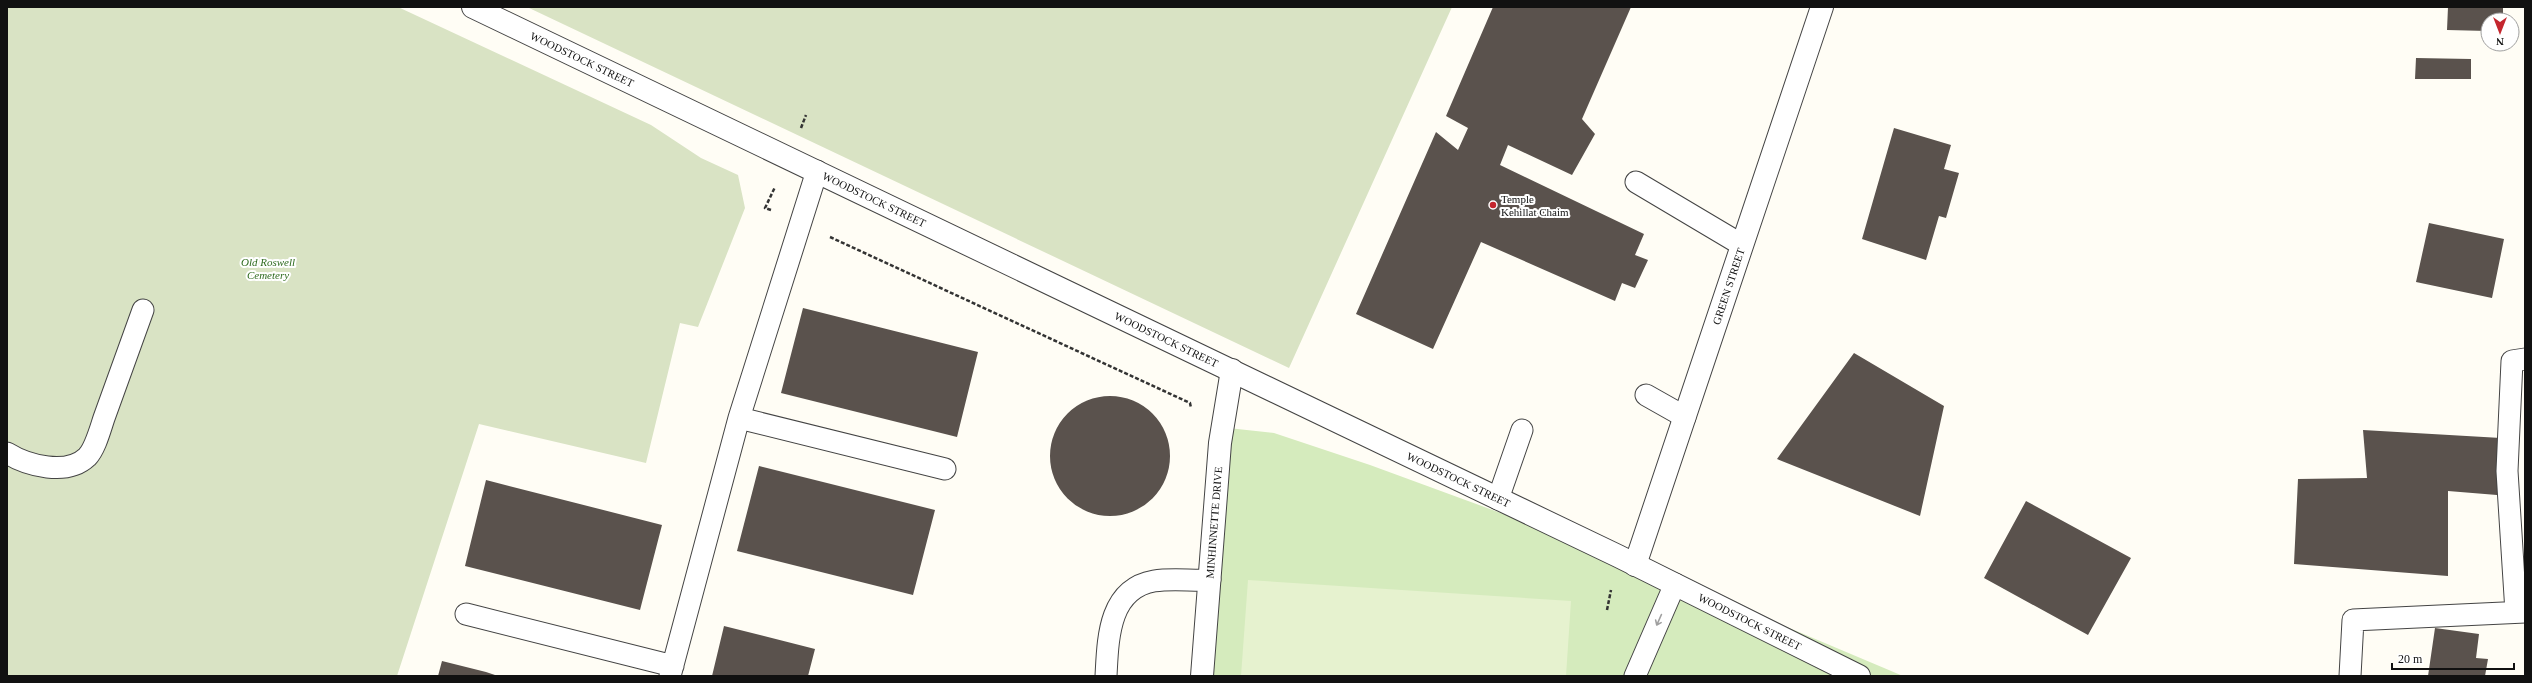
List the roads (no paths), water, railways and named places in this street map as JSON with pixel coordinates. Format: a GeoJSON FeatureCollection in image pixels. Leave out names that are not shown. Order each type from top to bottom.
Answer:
{"type":"FeatureCollection","features":[{"type":"Feature","properties":{"kind":"street","name":"WOODSTOCK STREET"},"geometry":{"type":"LineString","coordinates":[[473,7],[1232,370],[1675,584],[1859,676]]}},
{"type":"Feature","properties":{"kind":"street","name":"GREEN STREET"},"geometry":{"type":"LineString","coordinates":[[1635,565],[1822,7]]}},
{"type":"Feature","properties":{"kind":"street","name":"MINHINNETTE DRIVE"},"geometry":{"type":"LineString","coordinates":[[1202,676],[1220,443],[1232,370]]}},
{"type":"Feature","properties":{"kind":"lane"},"geometry":{"type":"LineString","coordinates":[[466,614],[671,671],[739,418],[817,171]]}},
{"type":"Feature","properties":{"kind":"lane"},"geometry":{"type":"LineString","coordinates":[[1636,182],[1742,245]]}},
{"type":"Feature","properties":{"kind":"lane"},"geometry":{"type":"LineString","coordinates":[[7,454],[18,460],[49,467],[71,467],[87,457],[98,434],[143,310]]}},
{"type":"Feature","properties":{"kind":"lane"},"geometry":{"type":"LineString","coordinates":[[2350,676],[2353,620],[2520,612],[2507,471],[2512,361],[2525,359]]}},
{"type":"Feature","properties":{"kind":"lane"},"geometry":{"type":"LineString","coordinates":[[1646,395],[1685,417]]}},
{"type":"Feature","properties":{"kind":"lane"},"geometry":{"type":"LineString","coordinates":[[739,418],[945,469]]}},
{"type":"Feature","properties":{"kind":"lane"},"geometry":{"type":"LineString","coordinates":[[1498,499],[1522,430]]}},
{"type":"Feature","properties":{"kind":"lane"},"geometry":{"type":"LineString","coordinates":[[1106,676],[1108,635],[1114,614],[1123,599],[1139,586],[1154,581],[1210,580]]}},
{"type":"Feature","properties":{"kind":"lane"},"geometry":{"type":"LineString","coordinates":[[1635,676],[1675,584]]}},
{"type":"Feature","properties":{"kind":"place","name":"Temple Kehillat Chaim"},"geometry":{"type":"Point","coordinates":[1493,205]}},
{"type":"Feature","properties":{"kind":"park label","name":"Old Roswell Cemetery"},"geometry":{"type":"Point","coordinates":[268,268]}}]}
